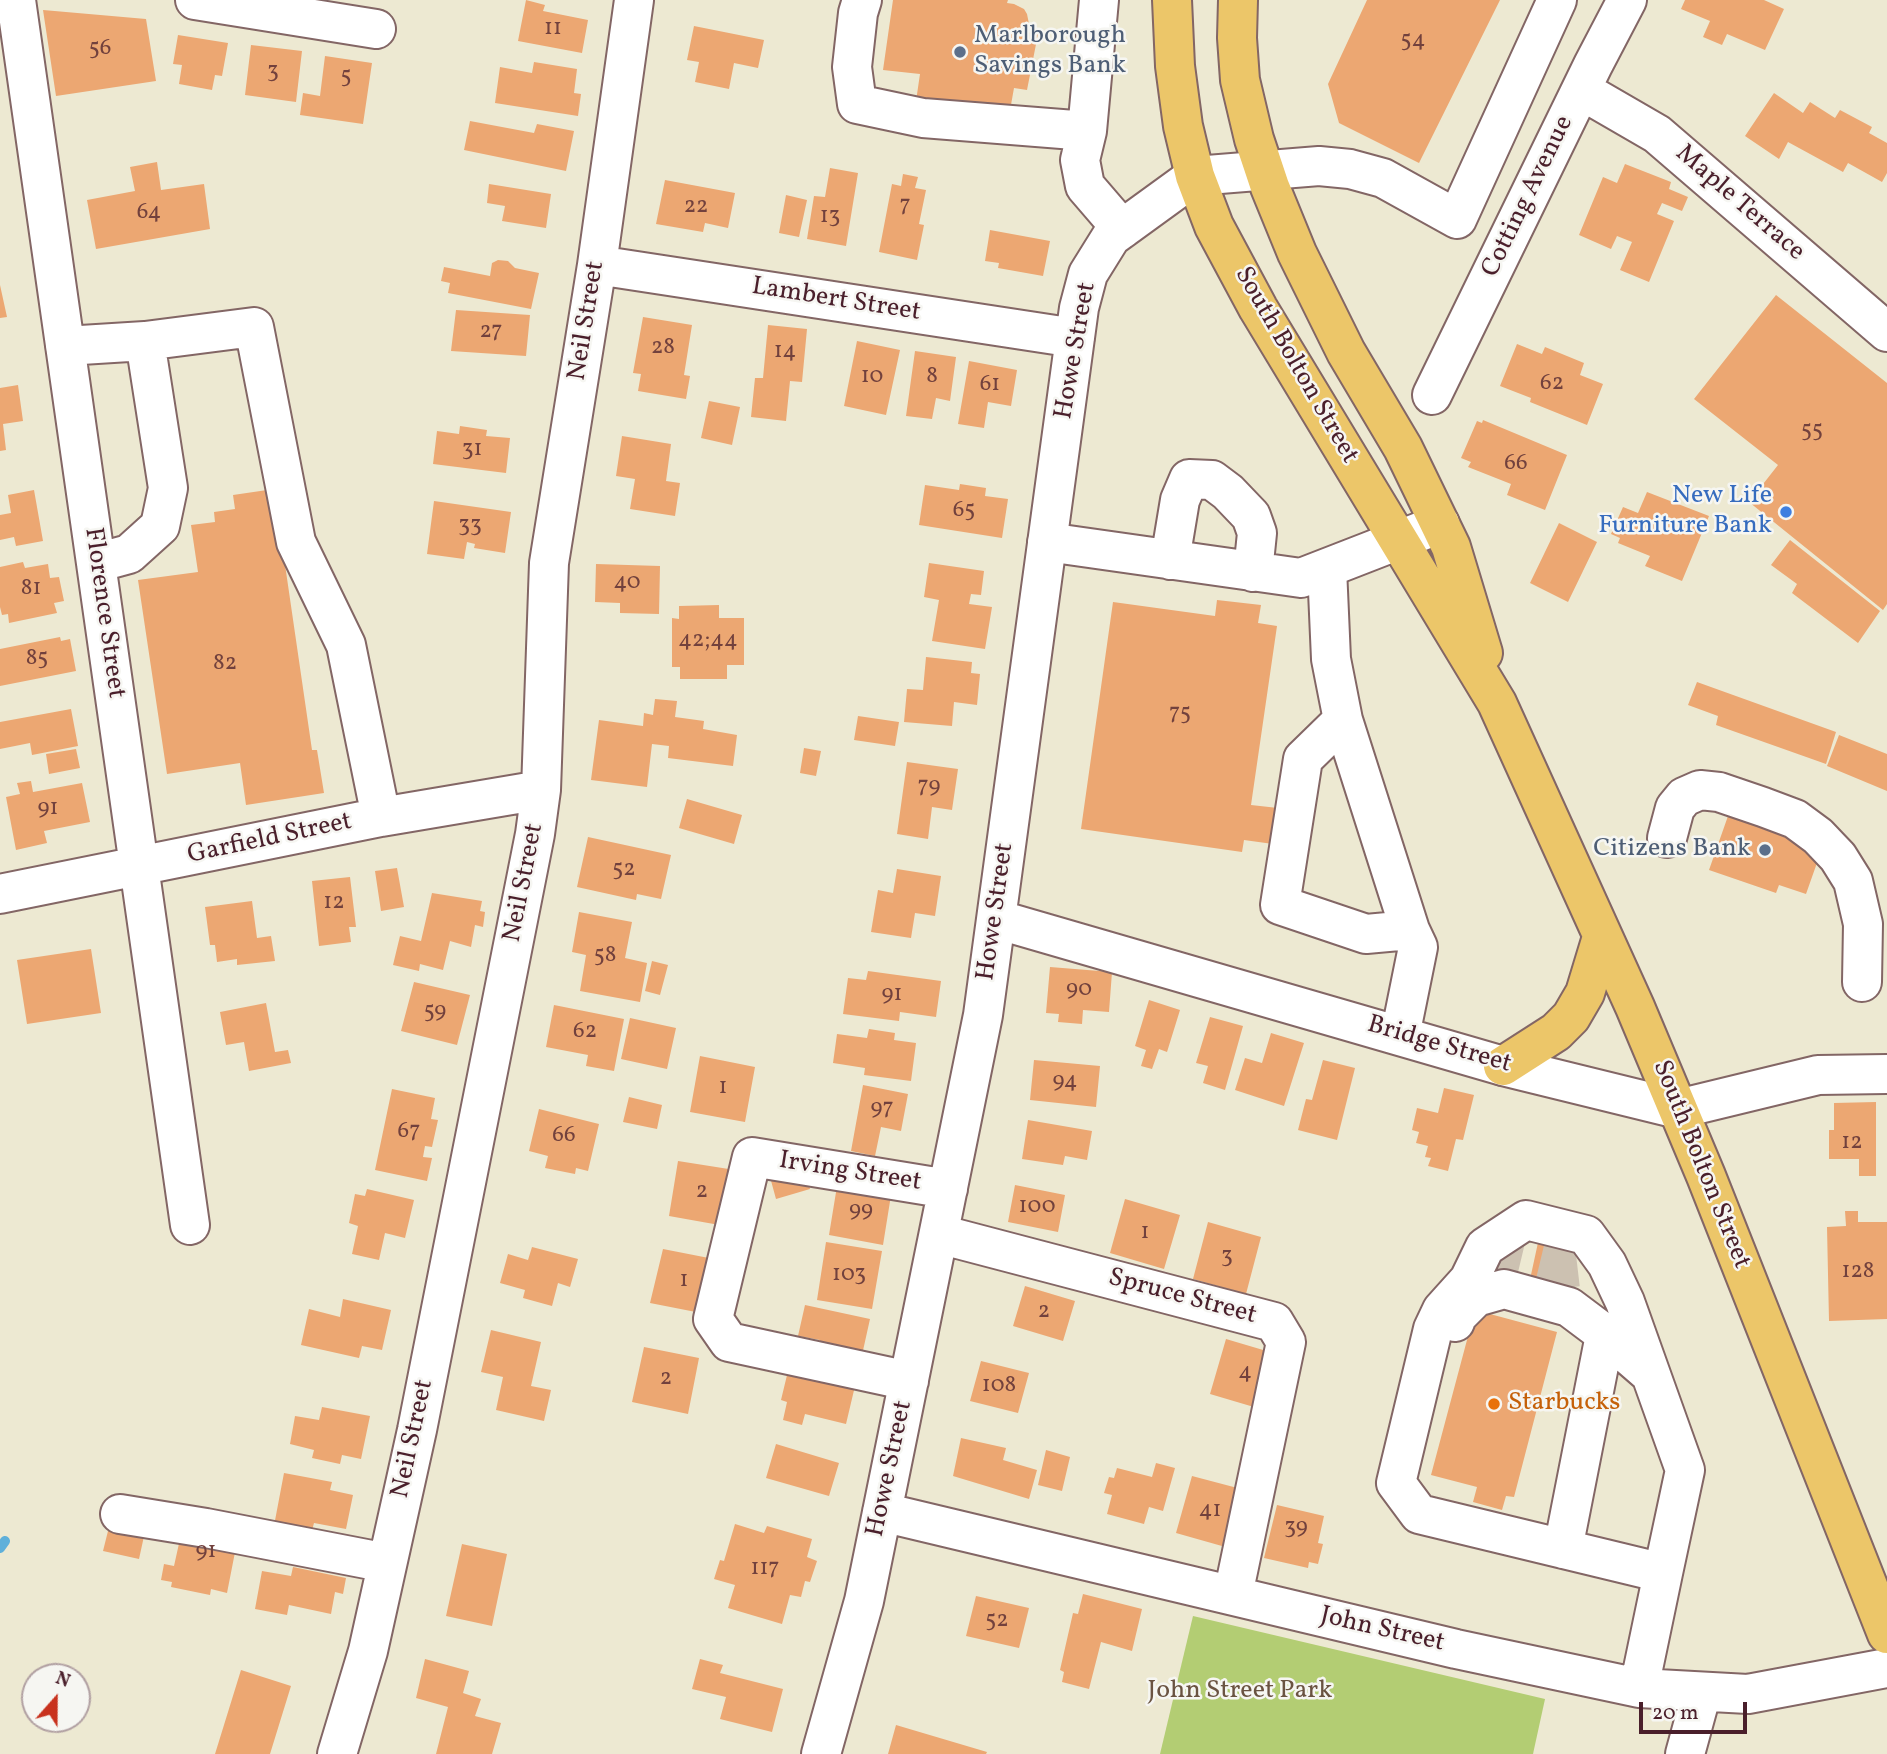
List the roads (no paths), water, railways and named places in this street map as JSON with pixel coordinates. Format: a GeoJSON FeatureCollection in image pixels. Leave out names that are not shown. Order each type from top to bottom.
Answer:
{"type":"FeatureCollection","features":[{"type":"Feature","properties":{"kind":"main road","name":"South Bolton Street"},"geometry":{"type":"LineString","coordinates":[[1172,0],[1178,97],[1195,176],[1214,226],[1258,308],[1497,703],[1636,1007],[1887,1634]]}},
{"type":"Feature","properties":{"kind":"main road","name":"South Bolton Street"},"geometry":{"type":"LineString","coordinates":[[1238,0],[1240,80],[1264,170],[1297,253],[1346,352],[1403,448],[1451,547],[1497,703]]}},
{"type":"Feature","properties":{"kind":"main road"},"geometry":{"type":"LineString","coordinates":[[1503,1066],[1556,1032],[1571,1017],[1585,993],[1602,937]]}},
{"type":"Feature","properties":{"kind":"street","name":"Florence Street"},"geometry":{"type":"LineString","coordinates":[[16,0],[190,1225]]}},
{"type":"Feature","properties":{"kind":"street"},"geometry":{"type":"LineString","coordinates":[[195,0],[376,29]]}},
{"type":"Feature","properties":{"kind":"street","name":"Neil Street"},"geometry":{"type":"LineString","coordinates":[[337,1754],[368,1651],[417,1430],[533,848],[541,790],[549,563],[597,265],[634,0]]}},
{"type":"Feature","properties":{"kind":"street"},"geometry":{"type":"LineString","coordinates":[[862,0],[852,67],[857,104],[923,118],[1087,131]]}},
{"type":"Feature","properties":{"kind":"street"},"geometry":{"type":"LineString","coordinates":[[1099,0],[1087,131],[1080,160],[1085,186],[1122,229]]}},
{"type":"Feature","properties":{"kind":"street"},"geometry":{"type":"LineString","coordinates":[[1195,176],[1319,166],[1350,169],[1382,178],[1457,219],[1557,0]]}},
{"type":"Feature","properties":{"kind":"street","name":"Cotting Avenue"},"geometry":{"type":"LineString","coordinates":[[1432,395],[1627,0]]}},
{"type":"Feature","properties":{"kind":"street","name":"Maple Terrace"},"geometry":{"type":"LineString","coordinates":[[1581,90],[1657,134],[1887,332]]}},
{"type":"Feature","properties":{"kind":"street","name":"Howe Street"},"geometry":{"type":"LineString","coordinates":[[821,1754],[864,1601],[983,1015],[1079,308],[1088,274],[1111,237],[1195,176]]}},
{"type":"Feature","properties":{"kind":"street","name":"Lambert Street"},"geometry":{"type":"LineString","coordinates":[[597,265],[1075,338]]}},
{"type":"Feature","properties":{"kind":"street"},"geometry":{"type":"LineString","coordinates":[[65,346],[145,341],[254,327],[296,542],[346,645],[381,817]]}},
{"type":"Feature","properties":{"kind":"street"},"geometry":{"type":"LineString","coordinates":[[96,563],[129,554],[160,526],[163,513],[168,488],[145,341]]}},
{"type":"Feature","properties":{"kind":"street"},"geometry":{"type":"LineString","coordinates":[[1170,559],[1180,500],[1189,479],[1212,480],[1251,516],[1257,533],[1253,572]]}},
{"type":"Feature","properties":{"kind":"street"},"geometry":{"type":"LineString","coordinates":[[1047,542],[1301,578],[1440,524]]}},
{"type":"Feature","properties":{"kind":"street"},"geometry":{"type":"LineString","coordinates":[[1327,568],[1331,659],[1343,720],[1410,930],[1418,947],[1400,1036]]}},
{"type":"Feature","properties":{"kind":"street"},"geometry":{"type":"LineString","coordinates":[[1343,720],[1303,759],[1280,905],[1366,934],[1410,930]]}},
{"type":"Feature","properties":{"kind":"street","name":"Garfield Street"},"geometry":{"type":"LineString","coordinates":[[0,894],[381,817],[541,790]]}},
{"type":"Feature","properties":{"kind":"street"},"geometry":{"type":"LineString","coordinates":[[1667,838],[1675,808],[1684,797],[1700,790],[1719,792],[1795,819],[1818,836],[1838,857],[1853,881],[1863,924],[1862,982]]}},
{"type":"Feature","properties":{"kind":"street","name":"Bridge Street"},"geometry":{"type":"LineString","coordinates":[[996,919],[1503,1066],[1678,1109],[1818,1075],[1887,1074]]}},
{"type":"Feature","properties":{"kind":"street","name":"Irving Street"},"geometry":{"type":"LineString","coordinates":[[909,1381],[729,1342],[713,1320],[752,1157],[948,1189]]}},
{"type":"Feature","properties":{"kind":"street"},"geometry":{"type":"LineString","coordinates":[[1639,1688],[1685,1470],[1625,1302],[1607,1264],[1586,1235],[1526,1220],[1485,1247],[1469,1280],[1442,1310],[1433,1329],[1396,1483],[1419,1514],[1663,1573]]}},
{"type":"Feature","properties":{"kind":"street","name":"Spruce Street"},"geometry":{"type":"LineString","coordinates":[[939,1234],[1274,1322],[1286,1342],[1233,1595]]}},
{"type":"Feature","properties":{"kind":"street"},"geometry":{"type":"LineString","coordinates":[[1521,1538],[1504,1515],[1462,1504],[1429,1490],[1418,1477],[1436,1371],[1457,1316],[1476,1297],[1504,1289],[1569,1307],[1651,1374]]}},
{"type":"Feature","properties":{"kind":"street"},"geometry":{"type":"LineString","coordinates":[[1563,1549],[1605,1335]]}},
{"type":"Feature","properties":{"kind":"street","name":"John Street"},"geometry":{"type":"LineString","coordinates":[[882,1512],[1457,1649],[1639,1688],[1748,1694],[1887,1668]]}},
{"type":"Feature","properties":{"kind":"street"},"geometry":{"type":"LineString","coordinates":[[120,1514],[387,1563]]}},
{"type":"Feature","properties":{"kind":"street"},"geometry":{"type":"LineString","coordinates":[[1685,1754],[1702,1692]]}},
{"type":"Feature","properties":{"kind":"waterway"},"geometry":{"type":"LineString","coordinates":[[0,1548],[5,1541]]}},
{"type":"Feature","properties":{"kind":"tunnel"},"geometry":{"type":"LineString","coordinates":[[1485,1247],[1573,1268],[1607,1264]]}},
{"type":"Feature","properties":{"kind":"place","name":"Marlborough Savings Bank"},"geometry":{"type":"Point","coordinates":[960,52]}},
{"type":"Feature","properties":{"kind":"place","name":"New Life Furniture Bank"},"geometry":{"type":"Point","coordinates":[1786,512]}},
{"type":"Feature","properties":{"kind":"place","name":"Citizens Bank"},"geometry":{"type":"Point","coordinates":[1765,850]}},
{"type":"Feature","properties":{"kind":"place","name":"Starbucks"},"geometry":{"type":"Point","coordinates":[1494,1404]}},
{"type":"Feature","properties":{"kind":"park label","name":"John Street Park"},"geometry":{"type":"Point","coordinates":[1240,1692]}}]}
